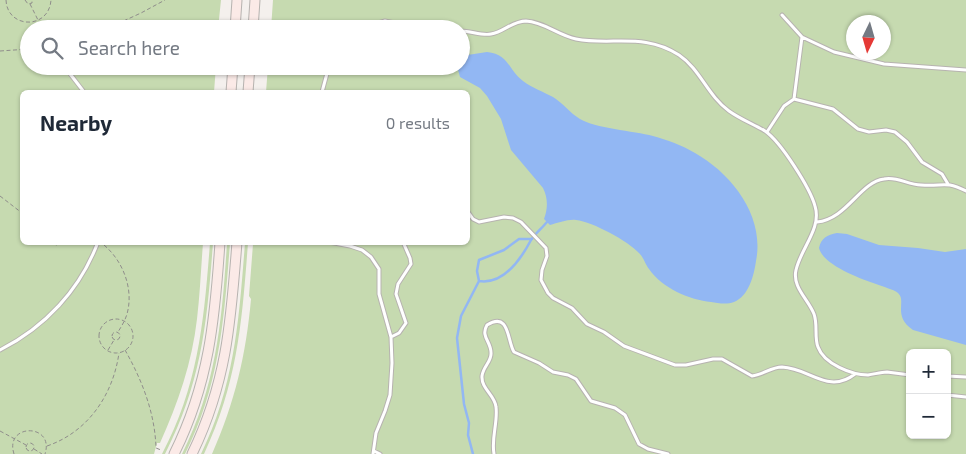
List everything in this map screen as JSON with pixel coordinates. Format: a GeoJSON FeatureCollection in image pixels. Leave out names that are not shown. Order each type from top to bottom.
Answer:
{"type":"FeatureCollection","features":[{"type":"Feature","properties":{"kind":"street"},"geometry":{"type":"LineString","coordinates":[[236,20],[237,0]]}},
{"type":"Feature","properties":{"kind":"street"},"geometry":{"type":"LineString","coordinates":[[254,20],[255,0]]}},
{"type":"Feature","properties":{"kind":"street"},"geometry":{"type":"LineString","coordinates":[[231,90],[232,75]]}},
{"type":"Feature","properties":{"kind":"street"},"geometry":{"type":"LineString","coordinates":[[248,90],[249,75]]}},
{"type":"Feature","properties":{"kind":"street"},"geometry":{"type":"LineString","coordinates":[[174,454],[192,413],[207,364],[216,302],[220,245]]}},
{"type":"Feature","properties":{"kind":"street"},"geometry":{"type":"LineString","coordinates":[[192,454],[210,413],[223,368],[231,316],[237,245]]}},
{"type":"Feature","properties":{"kind":"lane"},"geometry":{"type":"LineString","coordinates":[[782,15],[802,37],[834,52],[895,66],[966,70]]}},
{"type":"Feature","properties":{"kind":"lane"},"geometry":{"type":"LineString","coordinates":[[470,31],[492,34],[516,23],[526,21],[578,39],[629,40],[662,47],[679,55],[691,65],[726,109],[767,132],[787,156],[807,188],[815,205],[817,222],[798,263],[796,280],[815,316],[817,346],[821,354],[830,362],[855,374],[870,375],[883,372],[906,375]]}},
{"type":"Feature","properties":{"kind":"lane"},"geometry":{"type":"LineString","coordinates":[[767,132],[784,106],[794,99],[802,37]]}},
{"type":"Feature","properties":{"kind":"lane"},"geometry":{"type":"LineString","coordinates":[[71,75],[82,90]]}},
{"type":"Feature","properties":{"kind":"lane"},"geometry":{"type":"LineString","coordinates":[[323,90],[327,75]]}},
{"type":"Feature","properties":{"kind":"lane"},"geometry":{"type":"LineString","coordinates":[[794,99],[833,109],[858,129],[869,132],[886,130],[895,132],[903,138],[922,162],[944,176],[948,184]]}},
{"type":"Feature","properties":{"kind":"lane"},"geometry":{"type":"LineString","coordinates":[[817,222],[834,216],[870,185],[882,179],[895,179],[922,186],[948,184],[966,191]]}},
{"type":"Feature","properties":{"kind":"lane"},"geometry":{"type":"LineString","coordinates":[[470,214],[479,222],[504,217],[513,218],[521,222],[539,240],[546,251],[541,280],[548,293],[553,298],[572,308],[587,324],[604,332],[630,349],[675,364],[722,359],[752,376],[782,367],[834,383],[847,380],[855,374]]}},
{"type":"Feature","properties":{"kind":"lane"},"geometry":{"type":"LineString","coordinates":[[0,350],[30,332],[53,312],[84,272],[97,245]]}},
{"type":"Feature","properties":{"kind":"lane"},"geometry":{"type":"LineString","coordinates":[[345,245],[355,247],[367,253],[375,261],[379,269],[379,294],[392,337],[390,395],[378,426],[373,452],[380,454]]}},
{"type":"Feature","properties":{"kind":"lane"},"geometry":{"type":"LineString","coordinates":[[392,337],[402,329],[406,321],[396,294],[398,284],[411,264],[404,245]]}},
{"type":"Feature","properties":{"kind":"lane"},"geometry":{"type":"LineString","coordinates":[[494,454],[493,438],[496,408],[495,403],[483,384],[482,376],[492,352],[484,335],[484,329],[486,325],[494,322],[500,322],[505,326],[514,352],[539,363],[553,372],[576,379],[591,401],[615,408],[625,415],[639,444],[648,449],[668,454]]}},
{"type":"Feature","properties":{"kind":"lane"},"geometry":{"type":"LineString","coordinates":[[951,376],[966,377]]}},
{"type":"Feature","properties":{"kind":"lane"},"geometry":{"type":"LineString","coordinates":[[951,395],[966,397]]}},
{"type":"Feature","properties":{"kind":"path"},"geometry":{"type":"LineString","coordinates":[[6,0],[8,10],[21,20]]}},
{"type":"Feature","properties":{"kind":"path"},"geometry":{"type":"LineString","coordinates":[[24,0],[26,4],[30,4],[38,20]]}},
{"type":"Feature","properties":{"kind":"path"},"geometry":{"type":"LineString","coordinates":[[30,4],[32,0]]}},
{"type":"Feature","properties":{"kind":"path"},"geometry":{"type":"LineString","coordinates":[[39,20],[47,13],[51,0]]}},
{"type":"Feature","properties":{"kind":"path"},"geometry":{"type":"LineString","coordinates":[[126,20],[165,0]]}},
{"type":"Feature","properties":{"kind":"path"},"geometry":{"type":"LineString","coordinates":[[0,51],[20,50]]}},
{"type":"Feature","properties":{"kind":"path"},"geometry":{"type":"LineString","coordinates":[[0,196],[20,211]]}},
{"type":"Feature","properties":{"kind":"path"},"geometry":{"type":"LineString","coordinates":[[105,245],[116,258],[125,277],[128,296],[127,313],[118,332],[119,338],[114,340],[108,351]]}},
{"type":"Feature","properties":{"kind":"path"},"geometry":{"type":"LineString","coordinates":[[111,320],[124,321],[130,327],[133,335],[131,344],[125,350],[119,353],[108,351],[99,341],[100,328],[111,320]]}},
{"type":"Feature","properties":{"kind":"path"},"geometry":{"type":"LineString","coordinates":[[114,340],[112,334],[118,332]]}},
{"type":"Feature","properties":{"kind":"path"},"geometry":{"type":"LineString","coordinates":[[125,350],[143,387],[152,418],[156,448],[161,450]]}},
{"type":"Feature","properties":{"kind":"path"},"geometry":{"type":"LineString","coordinates":[[46,446],[75,431],[93,414],[110,387],[119,353]]}},
{"type":"Feature","properties":{"kind":"path"},"geometry":{"type":"LineString","coordinates":[[14,454],[12,448],[14,439],[25,431],[34,430],[41,435],[46,446],[44,454],[33,449],[28,451],[26,445]]}},
{"type":"Feature","properties":{"kind":"path"},"geometry":{"type":"LineString","coordinates":[[0,431],[26,445],[32,444],[33,449]]}},
{"type":"Feature","properties":{"kind":"green space"},"geometry":{"type":"Polygon","coordinates":[[[0,0],[221,0],[219,20],[20,20],[20,75],[215,75],[214,90],[20,90],[20,245],[203,245],[198,310],[192,351],[173,413],[160,443],[157,443],[154,454],[0,454],[0,0]]]}},
{"type":"Feature","properties":{"kind":"green space"},"geometry":{"type":"Polygon","coordinates":[[[273,0],[966,0],[966,454],[212,454],[227,416],[243,359],[251,299],[249,296],[253,245],[470,245],[470,90],[266,90],[267,75],[470,75],[470,20],[272,20],[273,0]]]}},
{"type":"Feature","properties":{"kind":"green space"},"geometry":{"type":"Polygon","coordinates":[[[210,245],[213,245],[205,325],[195,376],[177,427],[165,454],[162,454],[174,428],[192,377],[198,351],[210,245]]]}},
{"type":"Feature","properties":{"kind":"green space"},"geometry":{"type":"Polygon","coordinates":[[[227,245],[230,245],[222,325],[213,377],[197,428],[185,454],[182,454],[194,428],[210,377],[216,351],[223,298],[227,245]]]}},
{"type":"Feature","properties":{"kind":"green space"},"geometry":{"type":"Polygon","coordinates":[[[245,245],[248,245],[237,350],[224,401],[215,427],[204,454],[201,454],[212,428],[228,377],[240,298],[245,245]]]}},
{"type":"Feature","properties":{"kind":"water"},"geometry":{"type":"Polygon","coordinates":[[[487,52],[500,56],[523,81],[553,97],[586,122],[653,136],[674,143],[695,153],[721,172],[743,198],[755,228],[757,244],[755,267],[750,284],[743,295],[734,302],[725,304],[694,299],[677,292],[661,282],[634,248],[610,233],[591,224],[576,220],[550,225],[544,219],[547,203],[543,188],[511,150],[501,119],[487,96],[480,88],[460,77],[459,75],[470,75],[470,55],[487,52]]]}},
{"type":"Feature","properties":{"kind":"water"},"geometry":{"type":"Polygon","coordinates":[[[837,233],[847,234],[879,245],[945,252],[966,249],[966,345],[913,330],[903,319],[901,300],[898,293],[852,275],[827,260],[819,248],[821,242],[830,235],[837,233]]]}},
{"type":"Feature","properties":{"kind":"waterway"},"geometry":{"type":"LineString","coordinates":[[473,454],[468,435],[469,423],[464,404],[457,338],[461,316],[479,281],[496,279],[511,269],[547,222]]}},
{"type":"Feature","properties":{"kind":"waterway"},"geometry":{"type":"LineString","coordinates":[[479,281],[477,271],[479,260],[504,250],[519,239],[532,239]]}}]}
